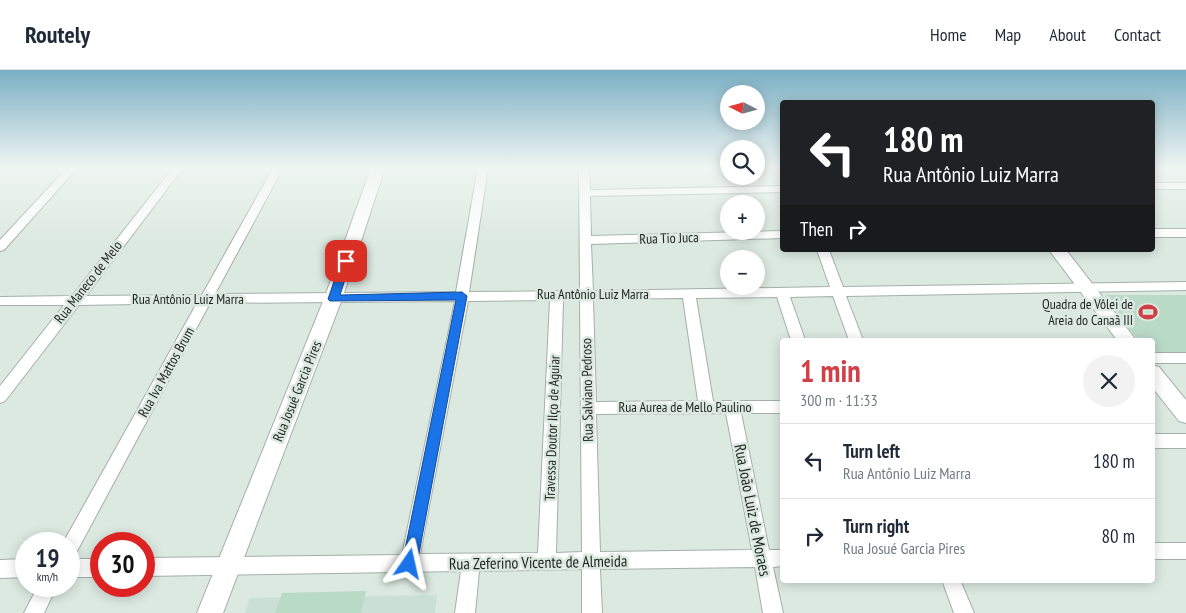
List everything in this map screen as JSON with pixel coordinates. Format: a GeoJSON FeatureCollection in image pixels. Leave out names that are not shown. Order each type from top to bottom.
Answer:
{"type":"FeatureCollection","features":[{"type":"Feature","properties":{"kind":"street"},"geometry":{"type":"LineString","coordinates":[[0,247],[49,193]]}},
{"type":"Feature","properties":{"kind":"street","name":"Rua Maneco de Melo"},"geometry":{"type":"LineString","coordinates":[[0,397],[73,300],[158,193]]}},
{"type":"Feature","properties":{"kind":"street","name":"Rua Iva Mattos Brum"},"geometry":{"type":"LineString","coordinates":[[79,532],[264,193]]}},
{"type":"Feature","properties":{"kind":"street","name":"Rua Josué Garcia Pires"},"geometry":{"type":"LineString","coordinates":[[210,613],[334,299],[369,193]]}},
{"type":"Feature","properties":{"kind":"street"},"geometry":{"type":"LineString","coordinates":[[409,564],[462,296],[479,193]]}},
{"type":"Feature","properties":{"kind":"street","name":"Rua Salviano Pedroso"},"geometry":{"type":"LineString","coordinates":[[584,193],[592,613]]}},
{"type":"Feature","properties":{"kind":"street"},"geometry":{"type":"LineString","coordinates":[[1155,233],[1186,232]]}},
{"type":"Feature","properties":{"kind":"street","name":"Rua Tio Juca"},"geometry":{"type":"LineString","coordinates":[[586,240],[780,234]]}},
{"type":"Feature","properties":{"kind":"street"},"geometry":{"type":"LineString","coordinates":[[824,252],[855,338]]}},
{"type":"Feature","properties":{"kind":"street"},"geometry":{"type":"LineString","coordinates":[[1059,252],[1125,338]]}},
{"type":"Feature","properties":{"kind":"street","name":"Rua Antônio Luiz Marra"},"geometry":{"type":"LineString","coordinates":[[0,301],[334,299],[557,294],[689,294],[839,290],[1186,286]]}},
{"type":"Feature","properties":{"kind":"street"},"geometry":{"type":"LineString","coordinates":[[782,291],[797,338]]}},
{"type":"Feature","properties":{"kind":"street","name":"Travessa Doutor Ilço de Aguiar"},"geometry":{"type":"LineString","coordinates":[[547,562],[557,294]]}},
{"type":"Feature","properties":{"kind":"street"},"geometry":{"type":"LineString","coordinates":[[689,294],[706,407]]}},
{"type":"Feature","properties":{"kind":"street"},"geometry":{"type":"LineString","coordinates":[[1155,358],[1186,358]]}},
{"type":"Feature","properties":{"kind":"street"},"geometry":{"type":"LineString","coordinates":[[1155,376],[1186,415]]}},
{"type":"Feature","properties":{"kind":"street","name":"Rua João Luiz de Moraes"},"geometry":{"type":"LineString","coordinates":[[732,407],[774,613]]}},
{"type":"Feature","properties":{"kind":"street","name":"Rua Aurea de Mello Paulino"},"geometry":{"type":"LineString","coordinates":[[587,408],[780,407]]}},
{"type":"Feature","properties":{"kind":"street"},"geometry":{"type":"LineString","coordinates":[[1155,441],[1186,441]]}},
{"type":"Feature","properties":{"kind":"street"},"geometry":{"type":"LineString","coordinates":[[1155,551],[1186,551]]}},
{"type":"Feature","properties":{"kind":"street","name":"Rua Zeferino Vicente de Almeida"},"geometry":{"type":"LineString","coordinates":[[155,567],[780,558]]}},
{"type":"Feature","properties":{"kind":"street"},"geometry":{"type":"LineString","coordinates":[[465,613],[471,563]]}},
{"type":"Feature","properties":{"kind":"street"},"geometry":{"type":"LineString","coordinates":[[0,569],[15,568]]}},
{"type":"Feature","properties":{"kind":"street"},"geometry":{"type":"LineString","coordinates":[[952,583],[964,613]]}},
{"type":"Feature","properties":{"kind":"street"},"geometry":{"type":"LineString","coordinates":[[34,613],[42,597]]}},
{"type":"Feature","properties":{"kind":"shaded area"},"geometry":{"type":"Polygon","coordinates":[[[1106,295],[1186,295],[1186,354],[1155,353],[1155,338],[1136,338],[1104,297],[1106,295]]]}},
{"type":"Feature","properties":{"kind":"shaded area"},"geometry":{"type":"Polygon","coordinates":[[[366,591],[361,613],[275,613],[282,593],[366,591]]]}},
{"type":"Feature","properties":{"kind":"shaded area"},"geometry":{"type":"Polygon","coordinates":[[[437,595],[435,613],[245,613],[250,598],[437,595]]]}},
{"type":"Feature","properties":{"kind":"place","name":"Quadra de Vôlei de Areia do Canaã III"},"geometry":{"type":"Point","coordinates":[1148,312]}},
{"type":"Feature","properties":{"kind":"route"},"geometry":{"type":"LineString","coordinates":[[346,261],[334,299],[462,296],[409,564]]}}]}
